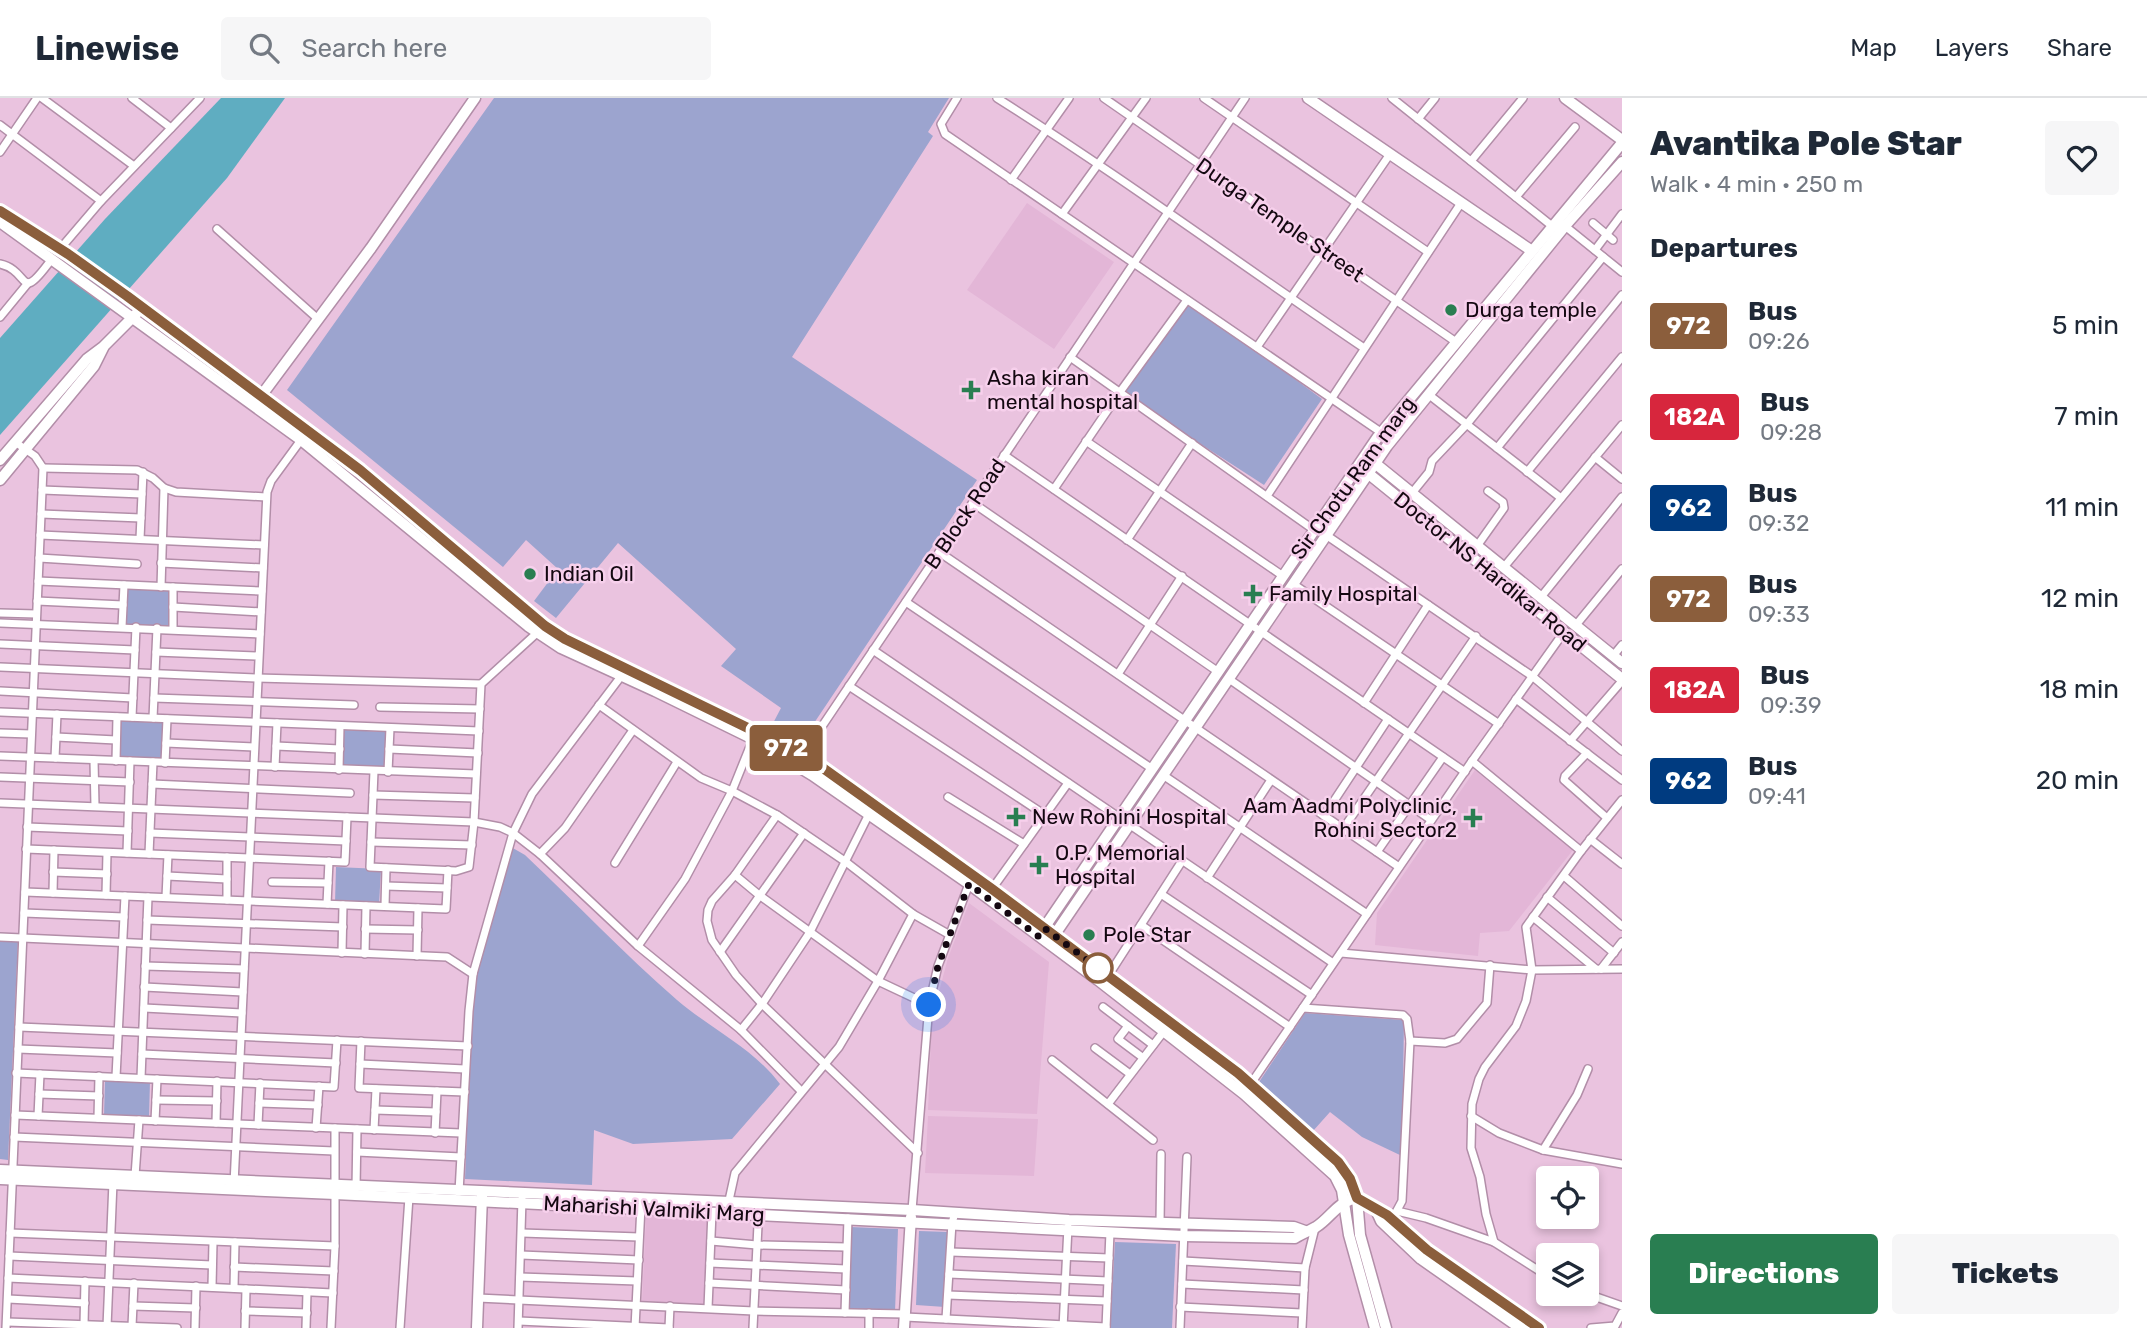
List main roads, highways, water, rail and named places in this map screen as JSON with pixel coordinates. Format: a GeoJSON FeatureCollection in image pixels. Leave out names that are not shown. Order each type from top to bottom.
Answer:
{"type":"FeatureCollection","features":[{"type":"Feature","properties":{"kind":"place","name":"Durga temple"},"geometry":{"type":"Point","coordinates":[1451,310]}},
{"type":"Feature","properties":{"kind":"place","name":"Asha kiran mental hospital"},"geometry":{"type":"Point","coordinates":[971,390]}},
{"type":"Feature","properties":{"kind":"place","name":"Indian Oil"},"geometry":{"type":"Point","coordinates":[530,574]}},
{"type":"Feature","properties":{"kind":"place","name":"Family Hospital"},"geometry":{"type":"Point","coordinates":[1253,594]}},
{"type":"Feature","properties":{"kind":"place","name":"New Rohini Hospital"},"geometry":{"type":"Point","coordinates":[1016,817]}},
{"type":"Feature","properties":{"kind":"place","name":"Aam Aadmi Polyclinic, Rohini Sector2"},"geometry":{"type":"Point","coordinates":[1473,818]}},
{"type":"Feature","properties":{"kind":"place","name":"O.P. Memorial Hospital"},"geometry":{"type":"Point","coordinates":[1039,865]}},
{"type":"Feature","properties":{"kind":"place","name":"Pole Star"},"geometry":{"type":"Point","coordinates":[1089,935]}}]}
